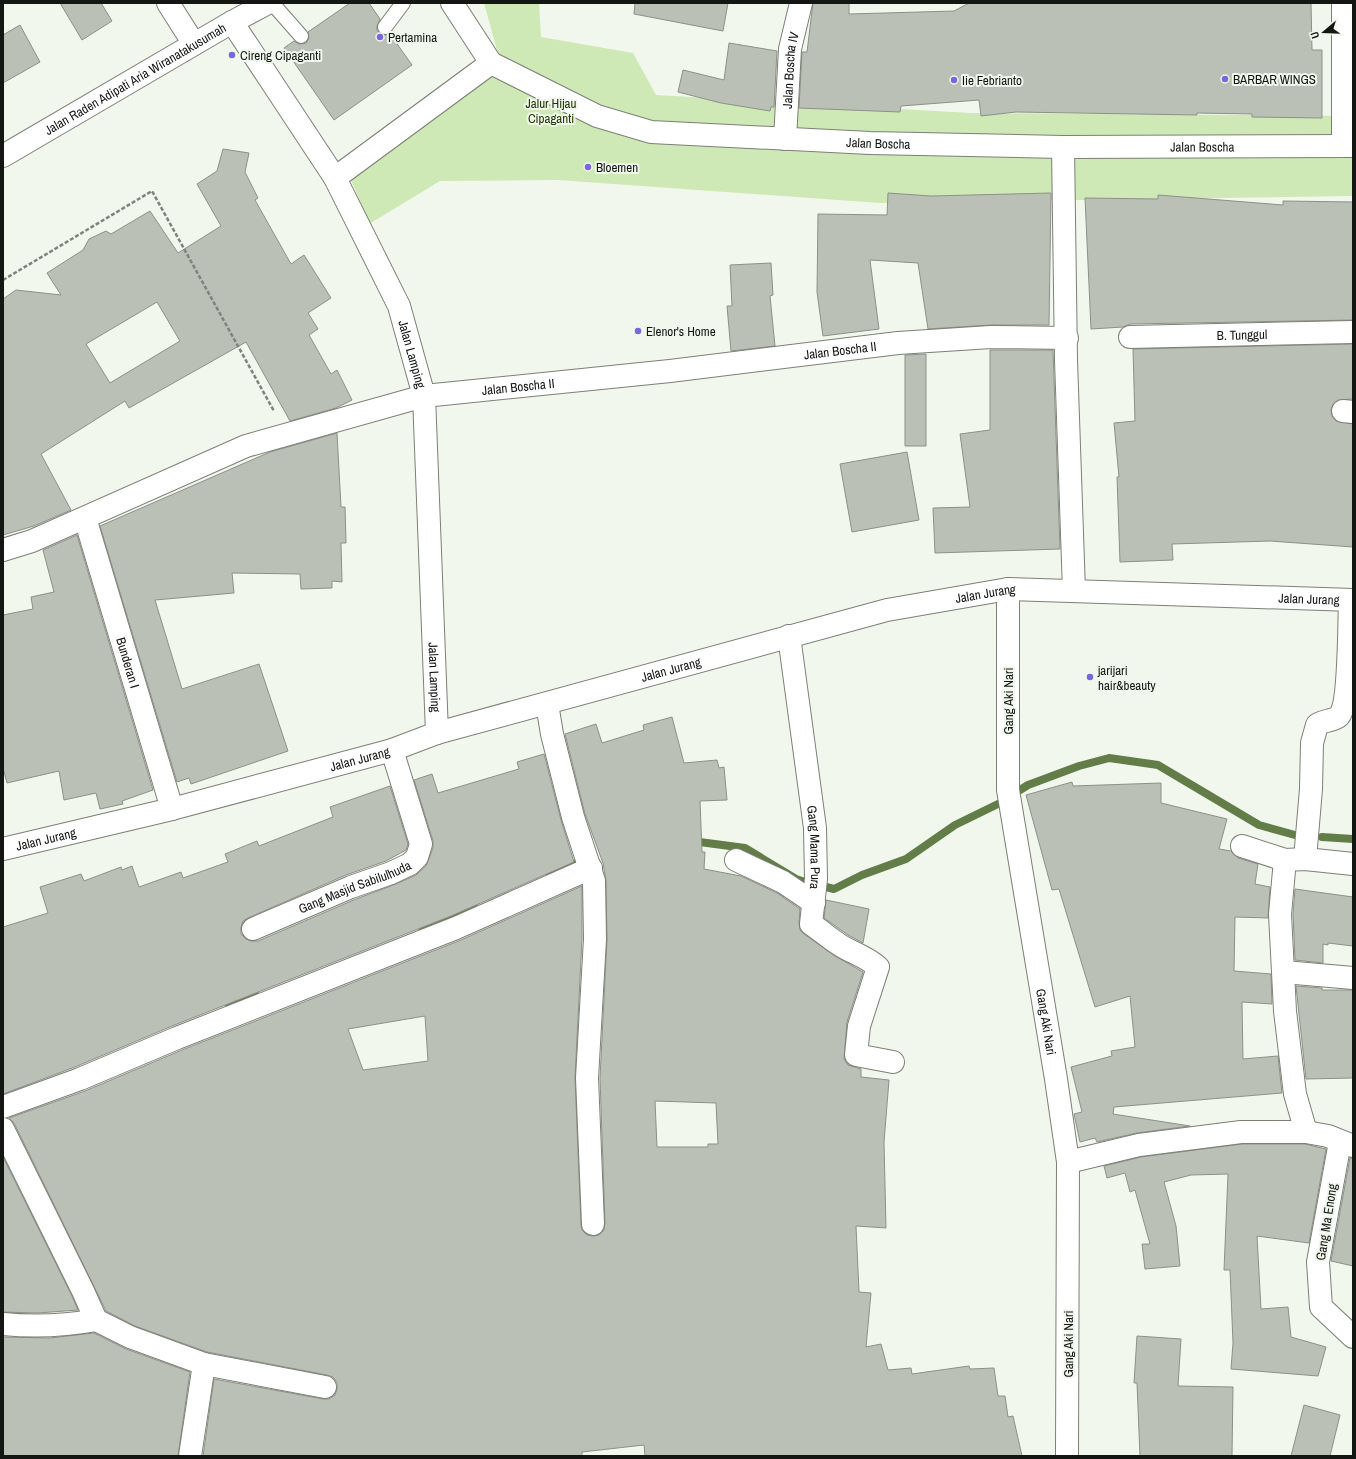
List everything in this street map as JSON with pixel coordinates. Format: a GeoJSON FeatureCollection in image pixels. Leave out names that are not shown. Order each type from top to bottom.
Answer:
{"type":"FeatureCollection","features":[{"type":"Feature","properties":{"kind":"street"},"geometry":{"type":"LineString","coordinates":[[168,3],[194,44]]}},
{"type":"Feature","properties":{"kind":"street","name":"Jalan Raden Adipati Aria Wiranatakusumah"},"geometry":{"type":"LineString","coordinates":[[3,156],[232,22],[268,3]]}},
{"type":"Feature","properties":{"kind":"street"},"geometry":{"type":"LineString","coordinates":[[335,178],[490,63],[452,3]]}},
{"type":"Feature","properties":{"kind":"street","name":"Jalan Boscha IV"},"geometry":{"type":"LineString","coordinates":[[784,139],[790,49],[801,3]]}},
{"type":"Feature","properties":{"kind":"street"},"geometry":{"type":"LineString","coordinates":[[1343,3],[1348,146]]}},
{"type":"Feature","properties":{"kind":"street","name":"Jalan Lamping"},"geometry":{"type":"LineString","coordinates":[[232,22],[335,178],[399,306],[424,396],[437,733]]}},
{"type":"Feature","properties":{"kind":"street","name":"Jalan Boscha"},"geometry":{"type":"LineString","coordinates":[[490,63],[597,116],[651,132],[784,139],[1063,147],[1348,146]]}},
{"type":"Feature","properties":{"kind":"street"},"geometry":{"type":"LineString","coordinates":[[1063,147],[1067,338],[1066,360],[1074,591]]}},
{"type":"Feature","properties":{"kind":"street","name":"B. Tunggul"},"geometry":{"type":"LineString","coordinates":[[1130,337],[1353,332]]}},
{"type":"Feature","properties":{"kind":"street","name":"Jalan Boscha II"},"geometry":{"type":"LineString","coordinates":[[3,550],[32,541],[246,446],[424,396],[670,371],[898,343],[991,337],[1067,338]]}},
{"type":"Feature","properties":{"kind":"street","name":"Bunderan I"},"geometry":{"type":"LineString","coordinates":[[85,518],[172,808]]}},
{"type":"Feature","properties":{"kind":"street","name":"Jalan Jurang"},"geometry":{"type":"LineString","coordinates":[[3,850],[172,808],[392,750],[437,733],[887,610],[1008,589],[1351,600]]}},
{"type":"Feature","properties":{"kind":"street","name":"Gang Aki Nari"},"geometry":{"type":"LineString","coordinates":[[1008,589],[1008,790],[1056,1079],[1068,1162],[1067,1456]]}},
{"type":"Feature","properties":{"kind":"street"},"geometry":{"type":"LineString","coordinates":[[1306,1132],[1294,1088],[1287,1025],[1280,914],[1295,860],[1311,789],[1312,743],[1317,725],[1338,717],[1343,709],[1346,688],[1351,600]]}},
{"type":"Feature","properties":{"kind":"street","name":"Gang Mama Pura"},"geometry":{"type":"LineString","coordinates":[[789,636],[815,828],[816,879],[811,924],[830,936],[837,943],[866,957],[878,967],[862,1015],[856,1055],[893,1062]]}},
{"type":"Feature","properties":{"kind":"street"},"geometry":{"type":"LineString","coordinates":[[547,704],[552,734],[573,817],[591,868],[594,881],[595,939],[587,1078],[593,1224]]}},
{"type":"Feature","properties":{"kind":"street","name":"Gang Masjid Sabilulhuda"},"geometry":{"type":"LineString","coordinates":[[253,929],[351,887],[391,873],[410,864],[417,857],[421,844],[392,750]]}},
{"type":"Feature","properties":{"kind":"street"},"geometry":{"type":"LineString","coordinates":[[1242,846],[1295,860],[1353,864]]}},
{"type":"Feature","properties":{"kind":"street"},"geometry":{"type":"LineString","coordinates":[[736,860],[783,882],[814,903]]}},
{"type":"Feature","properties":{"kind":"street"},"geometry":{"type":"LineString","coordinates":[[3,1107],[80,1079],[177,1038],[456,928],[591,868]]}},
{"type":"Feature","properties":{"kind":"street"},"geometry":{"type":"LineString","coordinates":[[1284,972],[1353,978]]}},
{"type":"Feature","properties":{"kind":"street"},"geometry":{"type":"LineString","coordinates":[[3,1129],[96,1320]]}},
{"type":"Feature","properties":{"kind":"street"},"geometry":{"type":"LineString","coordinates":[[1068,1162],[1139,1145],[1241,1132],[1306,1132],[1328,1136],[1346,1144]]}},
{"type":"Feature","properties":{"kind":"street","name":"Gang Ma Enong"},"geometry":{"type":"LineString","coordinates":[[1346,1144],[1318,1262],[1321,1307],[1353,1337]]}},
{"type":"Feature","properties":{"kind":"street"},"geometry":{"type":"LineString","coordinates":[[3,1324],[33,1327],[71,1325],[96,1320],[130,1337],[204,1364],[324,1387]]}},
{"type":"Feature","properties":{"kind":"street"},"geometry":{"type":"LineString","coordinates":[[190,1456],[204,1364]]}},
{"type":"Feature","properties":{"kind":"lane"},"geometry":{"type":"LineString","coordinates":[[272,3],[301,36]]}},
{"type":"Feature","properties":{"kind":"lane"},"geometry":{"type":"LineString","coordinates":[[385,27],[403,3]]}},
{"type":"Feature","properties":{"kind":"path"},"geometry":{"type":"LineString","coordinates":[[3,280],[152,191],[286,435]]}},
{"type":"Feature","properties":{"kind":"green space","name":"Jalur Hijau Cipaganti"},"geometry":{"type":"Polygon","coordinates":[[[484,3],[539,3],[541,37],[633,53],[656,95],[970,113],[1353,116],[1353,196],[880,203],[558,180],[440,181],[369,224],[350,177],[500,61],[484,3]]]}},
{"type":"Feature","properties":{"kind":"building"},"geometry":{"type":"Polygon","coordinates":[[[60,3],[101,3],[112,21],[82,40],[60,3]]]}},
{"type":"Feature","properties":{"kind":"building"},"geometry":{"type":"Polygon","coordinates":[[[350,3],[369,3],[380,19],[377,26],[377,31],[384,35],[390,34],[412,65],[334,120],[284,48],[294,41],[299,44],[306,43],[309,38],[308,32],[350,3]]]}},
{"type":"Feature","properties":{"kind":"building"},"geometry":{"type":"Polygon","coordinates":[[[635,3],[728,3],[723,31],[634,14],[635,3]]]}},
{"type":"Feature","properties":{"kind":"building"},"geometry":{"type":"Polygon","coordinates":[[[813,3],[849,3],[849,14],[954,11],[969,3],[1311,3],[1312,50],[1322,50],[1322,118],[1252,117],[1252,114],[1197,113],[1197,115],[1016,112],[981,116],[979,100],[901,106],[900,112],[799,108],[802,52],[807,52],[813,3]]]}},
{"type":"Feature","properties":{"kind":"building"},"geometry":{"type":"Polygon","coordinates":[[[20,25],[40,62],[3,83],[3,35],[20,25]]]}},
{"type":"Feature","properties":{"kind":"building"},"geometry":{"type":"Polygon","coordinates":[[[729,43],[777,51],[774,107],[771,107],[770,111],[721,103],[678,92],[683,70],[724,80],[729,43]]]}},
{"type":"Feature","properties":{"kind":"building"},"geometry":{"type":"Polygon","coordinates":[[[223,149],[249,153],[245,172],[258,198],[255,200],[291,264],[304,255],[331,298],[308,313],[318,329],[309,335],[331,374],[337,370],[352,400],[336,408],[290,421],[246,342],[129,408],[125,401],[41,454],[71,510],[34,526],[3,535],[3,299],[16,290],[61,295],[47,273],[83,250],[89,239],[106,231],[111,234],[150,211],[178,253],[221,226],[197,184],[217,171],[223,149]],[[157,302],[86,344],[110,383],[180,341],[157,302]]]}},
{"type":"Feature","properties":{"kind":"building"},"geometry":{"type":"Polygon","coordinates":[[[888,193],[931,196],[1051,193],[1049,325],[990,325],[928,329],[918,263],[870,260],[879,329],[823,336],[817,292],[818,214],[887,215],[888,193]]]}},
{"type":"Feature","properties":{"kind":"building"},"geometry":{"type":"Polygon","coordinates":[[[1158,195],[1283,205],[1283,201],[1353,202],[1353,320],[1130,324],[1123,327],[1091,329],[1085,198],[1158,199],[1158,195]]]}},
{"type":"Feature","properties":{"kind":"building"},"geometry":{"type":"Polygon","coordinates":[[[771,263],[773,295],[770,296],[775,346],[731,351],[727,306],[732,306],[730,265],[771,263]]]}},
{"type":"Feature","properties":{"kind":"building"},"geometry":{"type":"Polygon","coordinates":[[[1353,344],[1353,399],[1338,400],[1333,404],[1331,410],[1332,416],[1336,421],[1353,424],[1353,547],[1270,541],[1172,544],[1173,560],[1120,562],[1117,477],[1119,477],[1114,423],[1135,421],[1133,349],[1353,344]]]}},
{"type":"Feature","properties":{"kind":"building"},"geometry":{"type":"Polygon","coordinates":[[[990,350],[1053,350],[1060,549],[935,553],[933,508],[970,507],[960,434],[990,430],[990,350]]]}},
{"type":"Feature","properties":{"kind":"building"},"geometry":{"type":"Polygon","coordinates":[[[926,354],[926,446],[905,446],[905,355],[926,354]]]}},
{"type":"Feature","properties":{"kind":"building"},"geometry":{"type":"Polygon","coordinates":[[[337,433],[341,507],[345,507],[346,543],[341,543],[342,582],[332,581],[332,588],[301,589],[300,574],[232,573],[234,593],[155,600],[182,689],[259,664],[288,751],[191,784],[189,778],[177,782],[100,526],[270,452],[337,433]]]}},
{"type":"Feature","properties":{"kind":"building"},"geometry":{"type":"Polygon","coordinates":[[[907,452],[919,520],[852,532],[840,464],[907,452]]]}},
{"type":"Feature","properties":{"kind":"building"},"geometry":{"type":"Polygon","coordinates":[[[77,535],[153,790],[122,801],[123,804],[100,809],[96,793],[64,800],[59,771],[7,783],[3,768],[3,615],[33,609],[31,597],[54,592],[43,550],[77,535]]]}},
{"type":"Feature","properties":{"kind":"building"},"geometry":{"type":"Polygon","coordinates":[[[672,717],[684,763],[717,760],[719,768],[724,767],[727,800],[700,801],[702,852],[705,852],[704,869],[741,876],[777,893],[800,909],[800,930],[804,934],[835,956],[863,972],[847,1022],[844,1059],[848,1065],[861,1069],[861,1077],[889,1080],[884,1142],[886,1228],[856,1226],[859,1292],[871,1293],[866,1347],[881,1344],[888,1370],[911,1368],[912,1374],[969,1366],[970,1369],[994,1368],[998,1396],[1005,1396],[1008,1417],[1013,1416],[1022,1456],[645,1456],[644,1445],[582,1452],[582,1456],[203,1456],[214,1379],[323,1399],[329,1399],[335,1395],[337,1383],[333,1377],[327,1375],[207,1352],[135,1326],[106,1311],[14,1123],[9,1118],[85,1091],[182,1050],[461,940],[582,886],[582,939],[575,1078],[581,1225],[582,1230],[587,1235],[599,1235],[604,1230],[605,1223],[600,1078],[607,940],[606,881],[603,863],[585,814],[565,734],[596,724],[602,743],[644,730],[643,725],[672,717]],[[425,1016],[348,1029],[363,1070],[428,1061],[425,1016]],[[655,1101],[657,1147],[708,1147],[708,1144],[718,1144],[716,1103],[655,1101]]]}},
{"type":"Feature","properties":{"kind":"building"},"geometry":{"type":"Polygon","coordinates":[[[544,754],[561,820],[574,862],[451,916],[172,1026],[75,1067],[3,1094],[3,927],[48,913],[40,887],[81,874],[84,881],[121,867],[122,870],[132,866],[139,887],[181,872],[183,878],[228,862],[225,854],[257,841],[259,846],[333,817],[330,807],[390,786],[408,844],[406,850],[386,861],[346,875],[243,921],[241,934],[246,939],[258,941],[356,899],[396,884],[416,875],[426,866],[433,848],[433,841],[414,780],[432,774],[438,793],[519,769],[517,762],[544,754]]]}},
{"type":"Feature","properties":{"kind":"building"},"geometry":{"type":"Polygon","coordinates":[[[1072,782],[1073,786],[1161,783],[1161,803],[1227,819],[1219,849],[1231,851],[1238,858],[1258,864],[1255,884],[1270,887],[1268,918],[1235,917],[1234,971],[1271,974],[1272,1004],[1242,1002],[1243,1059],[1278,1056],[1282,1093],[1114,1107],[1113,1114],[1190,1126],[1137,1133],[1097,1142],[1095,1138],[1080,1142],[1074,1114],[1082,1112],[1071,1067],[1112,1056],[1111,1051],[1135,1047],[1130,996],[1095,1007],[1059,889],[1052,890],[1026,795],[1072,782]]]}},
{"type":"Feature","properties":{"kind":"building"},"geometry":{"type":"Polygon","coordinates":[[[1295,889],[1353,897],[1353,946],[1328,943],[1328,945],[1323,944],[1323,963],[1295,960],[1293,914],[1295,889]]]}},
{"type":"Feature","properties":{"kind":"building"},"geometry":{"type":"Polygon","coordinates":[[[826,900],[869,909],[863,943],[848,935],[824,918],[826,900]]]}},
{"type":"Feature","properties":{"kind":"building"},"geometry":{"type":"Polygon","coordinates":[[[1296,986],[1322,988],[1322,990],[1353,990],[1353,1078],[1306,1079],[1296,986]]]}},
{"type":"Feature","properties":{"kind":"building"},"geometry":{"type":"Polygon","coordinates":[[[1242,1144],[1305,1144],[1326,1149],[1309,1243],[1257,1236],[1261,1309],[1288,1307],[1291,1337],[1326,1347],[1318,1376],[1231,1369],[1233,1343],[1230,1270],[1224,1270],[1228,1174],[1191,1175],[1164,1182],[1176,1226],[1180,1266],[1145,1269],[1142,1244],[1150,1244],[1135,1190],[1130,1192],[1125,1173],[1107,1178],[1104,1166],[1141,1157],[1242,1144]]]}},
{"type":"Feature","properties":{"kind":"building"},"geometry":{"type":"Polygon","coordinates":[[[3,1157],[78,1310],[38,1313],[3,1312],[3,1157]]]}},
{"type":"Feature","properties":{"kind":"building"},"geometry":{"type":"Polygon","coordinates":[[[1350,1158],[1353,1158],[1353,1266],[1331,1261],[1350,1158]]]}},
{"type":"Feature","properties":{"kind":"building"},"geometry":{"type":"Polygon","coordinates":[[[94,1333],[126,1349],[190,1372],[178,1456],[3,1456],[3,1337],[50,1338],[94,1333]]]}},
{"type":"Feature","properties":{"kind":"building"},"geometry":{"type":"Polygon","coordinates":[[[1137,1336],[1181,1339],[1178,1386],[1233,1387],[1232,1456],[1140,1456],[1137,1383],[1134,1383],[1137,1336]]]}},
{"type":"Feature","properties":{"kind":"building"},"geometry":{"type":"Polygon","coordinates":[[[1304,1405],[1340,1415],[1330,1456],[1291,1456],[1304,1405]]]}},
{"type":"Feature","properties":{"kind":"waterway"},"geometry":{"type":"LineString","coordinates":[[1020,790],[1028,785],[1079,766],[1109,758],[1158,765],[1259,825],[1295,835]]}},
{"type":"Feature","properties":{"kind":"waterway"},"geometry":{"type":"LineString","coordinates":[[826,887],[834,889],[862,875],[906,859],[955,825],[1000,803]]}},
{"type":"Feature","properties":{"kind":"waterway"},"geometry":{"type":"LineString","coordinates":[[1322,837],[1353,839]]}},
{"type":"Feature","properties":{"kind":"waterway"},"geometry":{"type":"LineString","coordinates":[[692,841],[745,848],[796,879],[805,882]]}},
{"type":"Feature","properties":{"kind":"waterway"},"geometry":{"type":"LineString","coordinates":[[549,872],[578,863]]}},
{"type":"Feature","properties":{"kind":"waterway"},"geometry":{"type":"LineString","coordinates":[[421,926],[459,917],[476,901]]}},
{"type":"Feature","properties":{"kind":"waterway"},"geometry":{"type":"LineString","coordinates":[[229,1007],[255,991]]}},
{"type":"Feature","properties":{"kind":"place","name":"Pertamina"},"geometry":{"type":"Point","coordinates":[380,37]}},
{"type":"Feature","properties":{"kind":"place","name":"Cireng Cipaganti"},"geometry":{"type":"Point","coordinates":[232,55]}},
{"type":"Feature","properties":{"kind":"place","name":"BARBAR WINGS"},"geometry":{"type":"Point","coordinates":[1225,79]}},
{"type":"Feature","properties":{"kind":"place","name":"Iie Febrianto"},"geometry":{"type":"Point","coordinates":[954,80]}},
{"type":"Feature","properties":{"kind":"place","name":"Bloemen"},"geometry":{"type":"Point","coordinates":[588,167]}},
{"type":"Feature","properties":{"kind":"place","name":"Elenor's Home"},"geometry":{"type":"Point","coordinates":[638,331]}},
{"type":"Feature","properties":{"kind":"place","name":"jarijari hair&beauty"},"geometry":{"type":"Point","coordinates":[1090,677]}}]}
